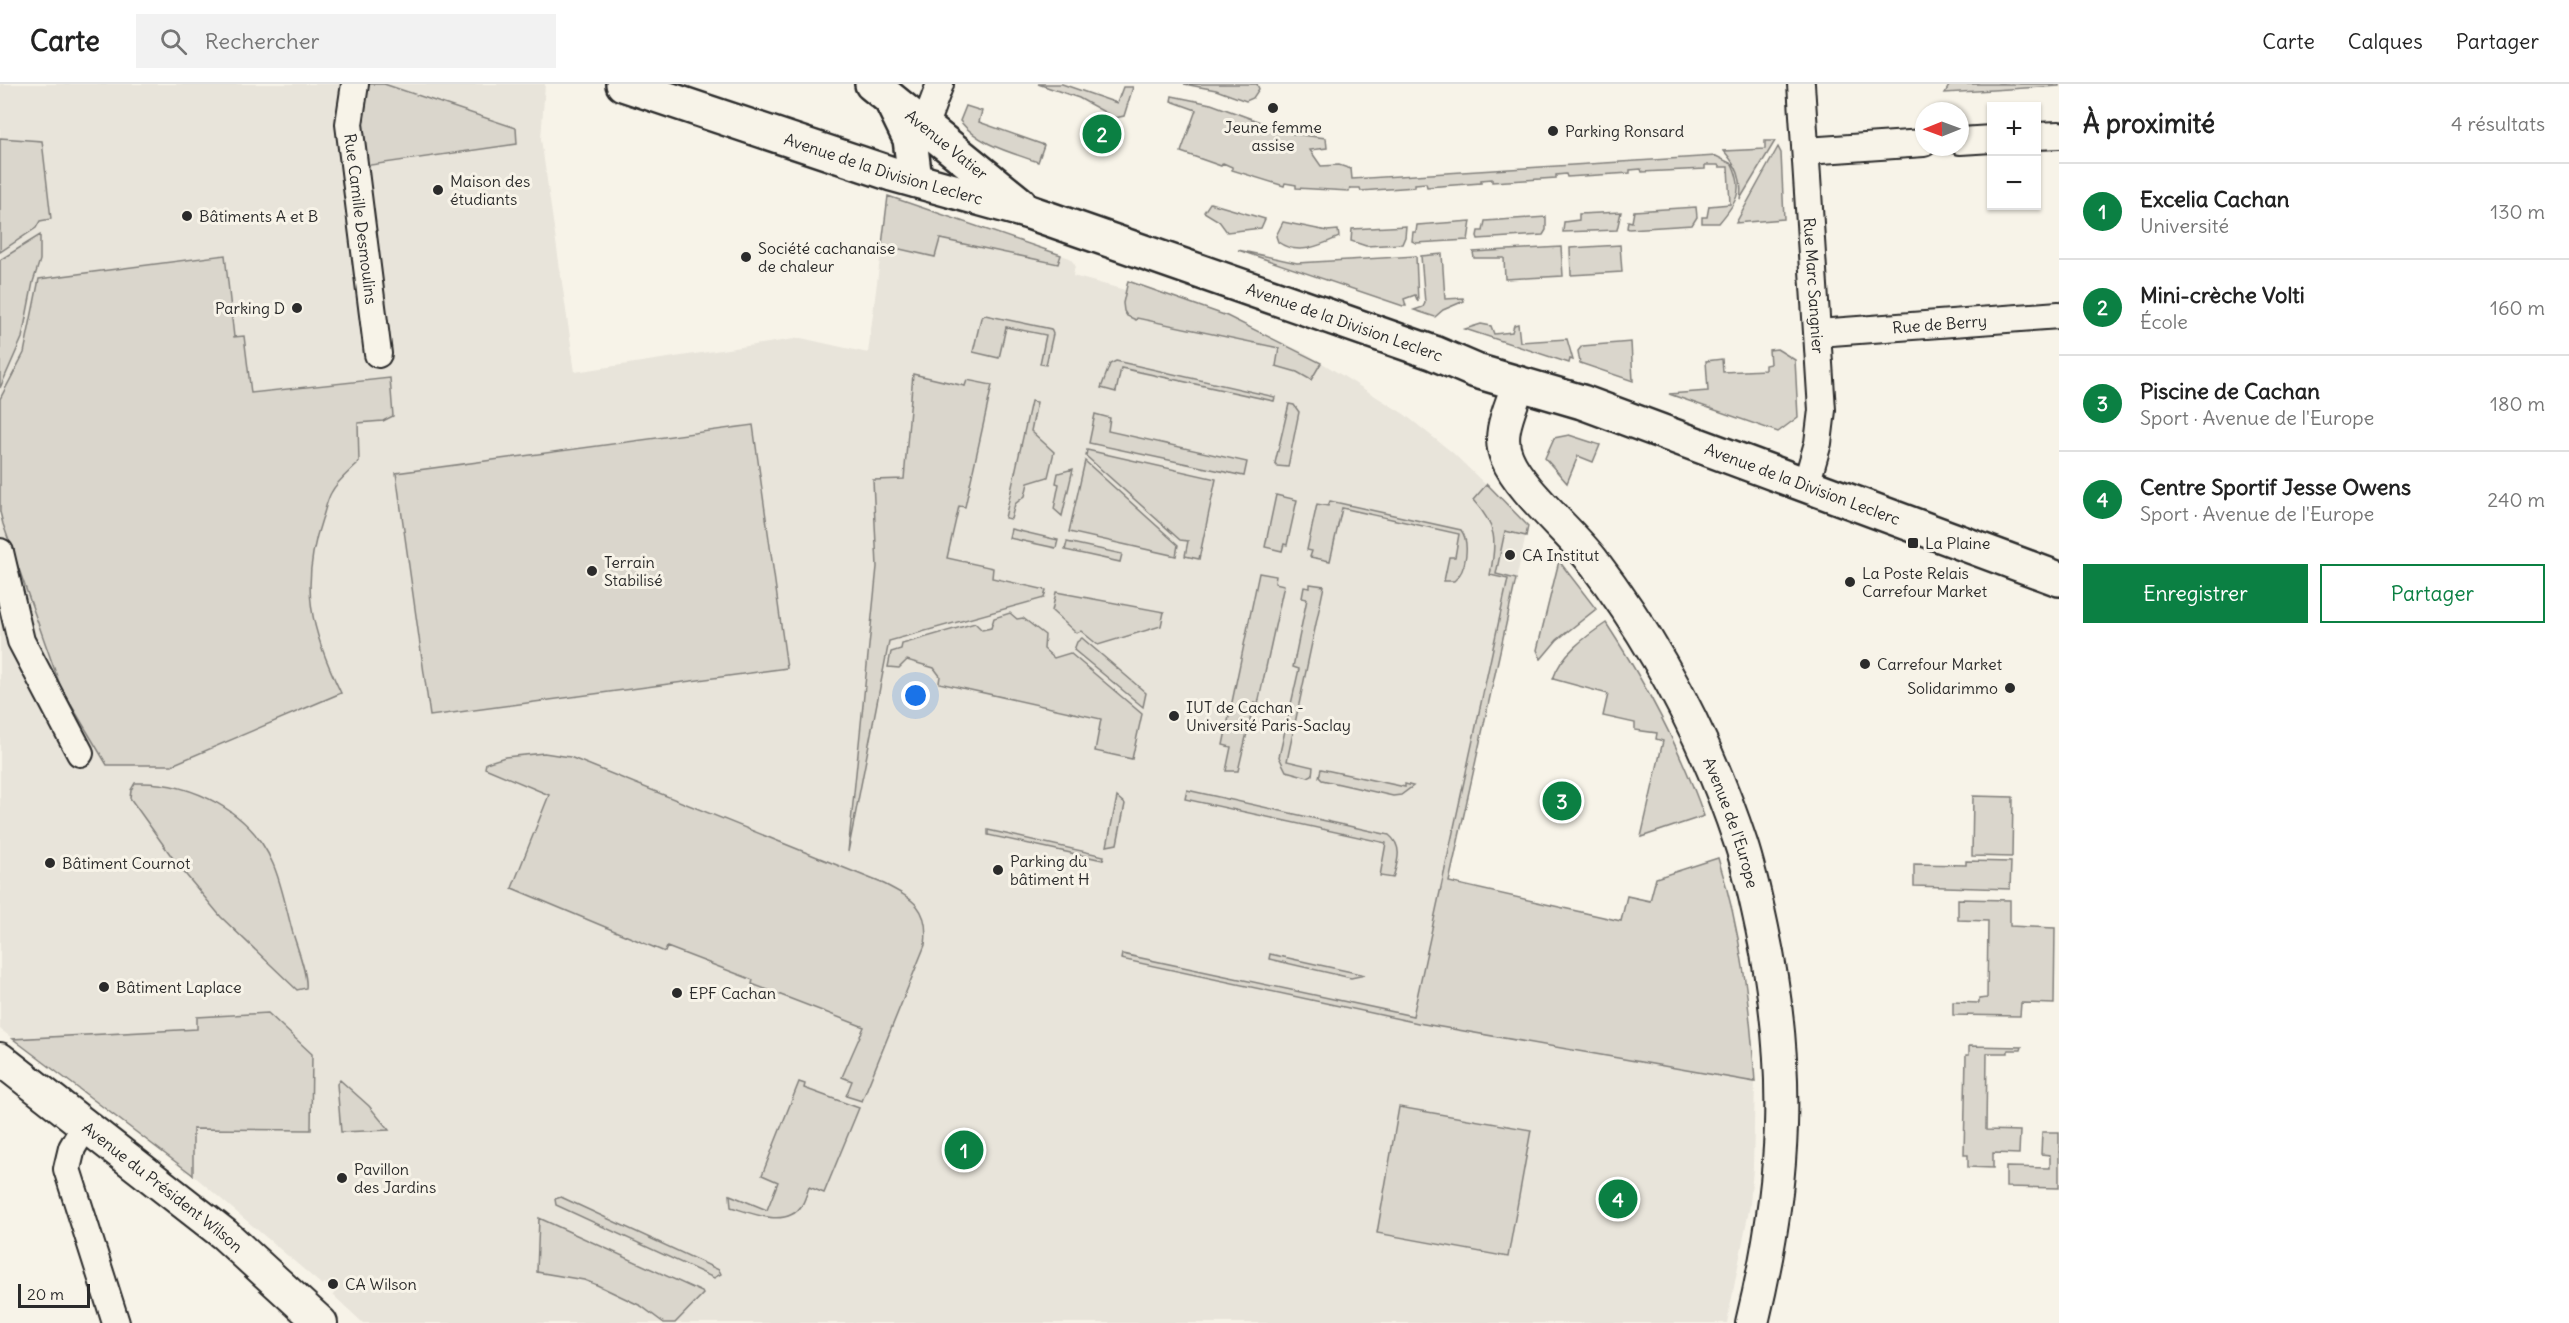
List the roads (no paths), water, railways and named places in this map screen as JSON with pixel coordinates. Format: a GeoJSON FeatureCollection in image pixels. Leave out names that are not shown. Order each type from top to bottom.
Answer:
{"type":"FeatureCollection","features":[{"type":"Feature","properties":{"kind":"main road","name":"Avenue de la Division Leclerc"},"geometry":{"type":"LineString","coordinates":[[623,84],[904,177],[1029,212],[1434,353],[1476,371],[1582,402],[2059,579]]}},
{"type":"Feature","properties":{"kind":"main road","name":"Avenue Vatier"},"geometry":{"type":"LineString","coordinates":[[881,92],[910,140],[904,177]]}},
{"type":"Feature","properties":{"kind":"main road","name":"Avenue Vatier"},"geometry":{"type":"LineString","coordinates":[[881,92],[1029,212]]}},
{"type":"Feature","properties":{"kind":"street","name":"Rue Camille Desmoulins"},"geometry":{"type":"LineString","coordinates":[[355,84],[349,124],[378,354]]}},
{"type":"Feature","properties":{"kind":"street"},"geometry":{"type":"LineString","coordinates":[[924,127],[940,84]]}},
{"type":"Feature","properties":{"kind":"street","name":"Rue Marc Sangnier"},"geometry":{"type":"LineString","coordinates":[[1801,84],[1822,410],[1818,443],[1806,485]]}},
{"type":"Feature","properties":{"kind":"street"},"geometry":{"type":"LineString","coordinates":[[2041,136],[2059,135]]}},
{"type":"Feature","properties":{"kind":"street"},"geometry":{"type":"LineString","coordinates":[[1969,140],[1987,139]]}},
{"type":"Feature","properties":{"kind":"street"},"geometry":{"type":"LineString","coordinates":[[1806,151],[1915,144]]}},
{"type":"Feature","properties":{"kind":"street","name":"Rue de Berry"},"geometry":{"type":"LineString","coordinates":[[1818,333],[2059,315]]}},
{"type":"Feature","properties":{"kind":"street","name":"Avenue de l'Europe"},"geometry":{"type":"LineString","coordinates":[[1518,384],[1501,441],[1507,458],[1532,493],[1591,559],[1648,640],[1678,691],[1716,775],[1742,846],[1757,902],[1778,1016],[1783,1095],[1781,1156],[1775,1209],[1752,1323]]}},
{"type":"Feature","properties":{"kind":"street"},"geometry":{"type":"LineString","coordinates":[[0,552],[10,642],[80,753]]}},
{"type":"Feature","properties":{"kind":"street","name":"Avenue du Président Wilson"},"geometry":{"type":"LineString","coordinates":[[0,1059],[224,1234],[321,1323]]}},
{"type":"Feature","properties":{"kind":"street"},"geometry":{"type":"LineString","coordinates":[[85,1126],[72,1148],[67,1169],[116,1323]]}},
{"type":"Feature","properties":{"kind":"place","name":"Jeune femme assise"},"geometry":{"type":"Point","coordinates":[1273,108]}},
{"type":"Feature","properties":{"kind":"place","name":"Parking Ronsard"},"geometry":{"type":"Point","coordinates":[1553,131]}},
{"type":"Feature","properties":{"kind":"place","name":"Mini-crèche Volti"},"geometry":{"type":"Point","coordinates":[1102,134]}},
{"type":"Feature","properties":{"kind":"place","name":"Maison des étudiants"},"geometry":{"type":"Point","coordinates":[438,190]}},
{"type":"Feature","properties":{"kind":"place","name":"Bâtiments A et B"},"geometry":{"type":"Point","coordinates":[187,216]}},
{"type":"Feature","properties":{"kind":"place","name":"Société cachanaise de chaleur"},"geometry":{"type":"Point","coordinates":[746,257]}},
{"type":"Feature","properties":{"kind":"place","name":"Parking D"},"geometry":{"type":"Point","coordinates":[297,308]}},
{"type":"Feature","properties":{"kind":"place","name":"La Plaine"},"geometry":{"type":"Point","coordinates":[1913,543]}},
{"type":"Feature","properties":{"kind":"place","name":"CA Institut"},"geometry":{"type":"Point","coordinates":[1510,555]}},
{"type":"Feature","properties":{"kind":"place","name":"Terrain Stabilisé"},"geometry":{"type":"Point","coordinates":[592,571]}},
{"type":"Feature","properties":{"kind":"place","name":"La Poste Relais Carrefour Market"},"geometry":{"type":"Point","coordinates":[1850,582]}},
{"type":"Feature","properties":{"kind":"place","name":"Carrefour Market"},"geometry":{"type":"Point","coordinates":[1865,664]}},
{"type":"Feature","properties":{"kind":"place","name":"Solidarimmo"},"geometry":{"type":"Point","coordinates":[2010,688]}},
{"type":"Feature","properties":{"kind":"place","name":"IUT de Cachan - Université Paris-Saclay"},"geometry":{"type":"Point","coordinates":[1174,716]}},
{"type":"Feature","properties":{"kind":"place","name":"Piscine de Cachan"},"geometry":{"type":"Point","coordinates":[1562,801]}},
{"type":"Feature","properties":{"kind":"place","name":"Bâtiment Cournot"},"geometry":{"type":"Point","coordinates":[50,863]}},
{"type":"Feature","properties":{"kind":"place","name":"Parking du bâtiment H"},"geometry":{"type":"Point","coordinates":[998,870]}},
{"type":"Feature","properties":{"kind":"place","name":"Bâtiment Laplace"},"geometry":{"type":"Point","coordinates":[104,987]}},
{"type":"Feature","properties":{"kind":"place","name":"EPF Cachan"},"geometry":{"type":"Point","coordinates":[677,993]}},
{"type":"Feature","properties":{"kind":"place","name":"Excelia Cachan"},"geometry":{"type":"Point","coordinates":[964,1150]}},
{"type":"Feature","properties":{"kind":"place","name":"Pavillon des Jardins"},"geometry":{"type":"Point","coordinates":[342,1178]}},
{"type":"Feature","properties":{"kind":"place","name":"Centre Sportif Jesse Owens"},"geometry":{"type":"Point","coordinates":[1618,1199]}},
{"type":"Feature","properties":{"kind":"place","name":"CA Wilson"},"geometry":{"type":"Point","coordinates":[333,1284]}}]}
